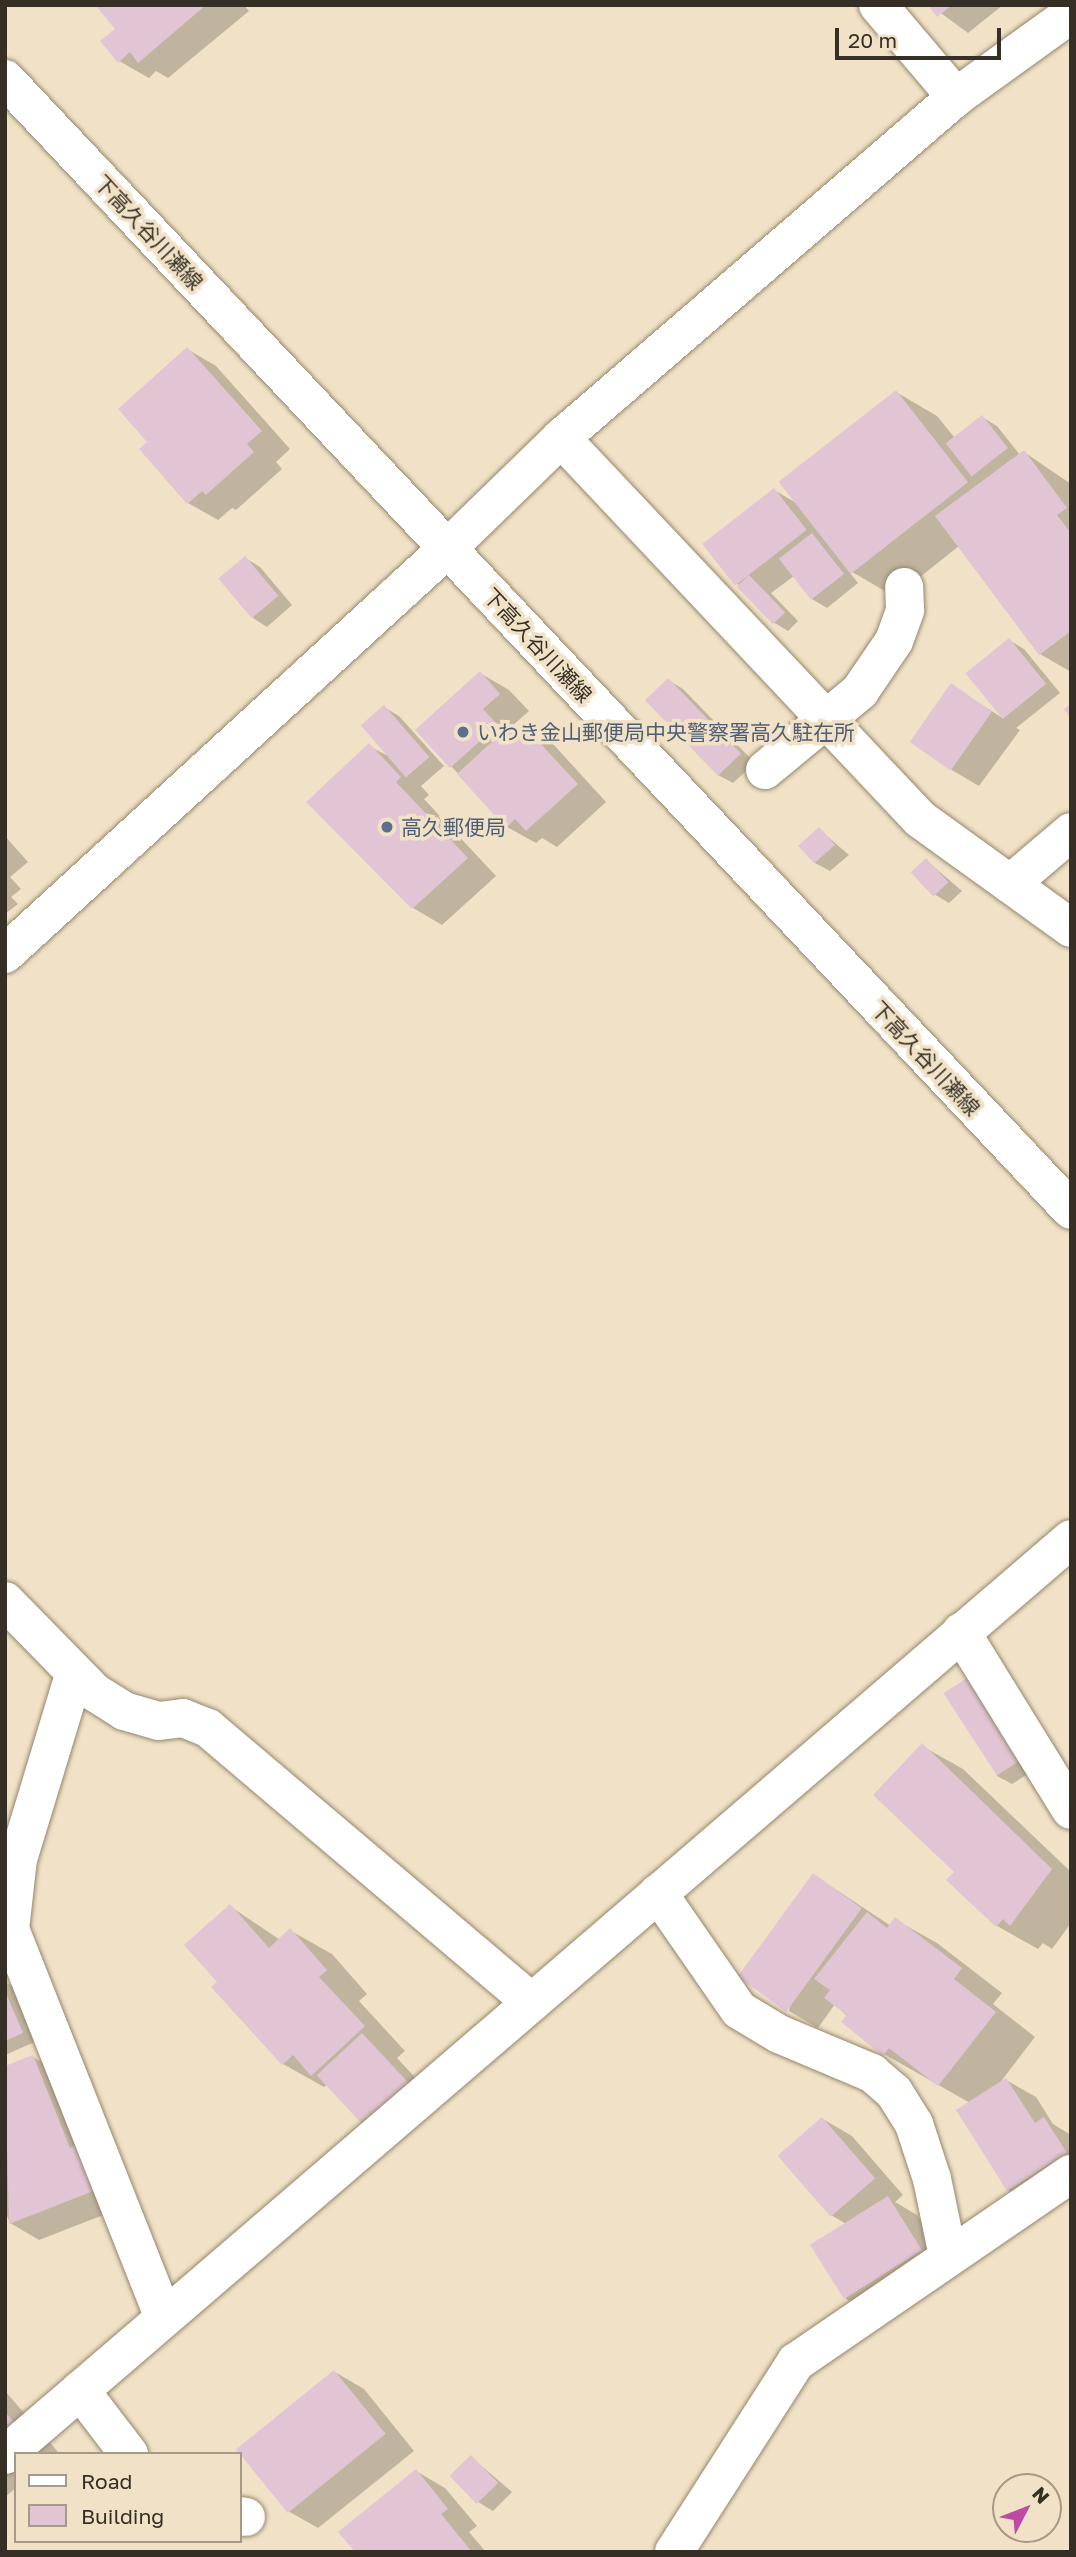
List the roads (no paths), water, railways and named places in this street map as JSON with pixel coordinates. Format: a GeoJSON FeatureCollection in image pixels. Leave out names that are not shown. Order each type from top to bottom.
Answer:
{"type":"FeatureCollection","features":[{"type":"Feature","properties":{"kind":"street"},"geometry":{"type":"LineString","coordinates":[[878,5],[956,97]]}},
{"type":"Feature","properties":{"kind":"street"},"geometry":{"type":"LineString","coordinates":[[5,954],[447,548],[561,438],[956,97],[1071,13]]}},
{"type":"Feature","properties":{"kind":"street","name":"下高久谷川瀬線"},"geometry":{"type":"LineString","coordinates":[[5,79],[1071,1210]]}},
{"type":"Feature","properties":{"kind":"street"},"geometry":{"type":"LineString","coordinates":[[561,438],[920,819],[1071,928]]}},
{"type":"Feature","properties":{"kind":"street"},"geometry":{"type":"LineString","coordinates":[[765,770],[860,691],[894,640],[905,610],[904,587]]}},
{"type":"Feature","properties":{"kind":"street"},"geometry":{"type":"LineString","coordinates":[[1010,884],[1071,832]]}},
{"type":"Feature","properties":{"kind":"street"},"geometry":{"type":"LineString","coordinates":[[5,2455],[1071,1539]]}},
{"type":"Feature","properties":{"kind":"street"},"geometry":{"type":"LineString","coordinates":[[5,1601],[74,1675],[124,1711],[159,1721],[183,1718],[208,1728],[531,2002]]}},
{"type":"Feature","properties":{"kind":"street"},"geometry":{"type":"LineString","coordinates":[[961,1632],[1071,1810]]}},
{"type":"Feature","properties":{"kind":"street"},"geometry":{"type":"LineString","coordinates":[[74,1675],[18,1859],[10,1930],[164,2317]]}},
{"type":"Feature","properties":{"kind":"street"},"geometry":{"type":"LineString","coordinates":[[658,1893],[739,2010],[779,2034],[872,2073],[894,2092],[917,2135],[948,2256]]}},
{"type":"Feature","properties":{"kind":"street"},"geometry":{"type":"LineString","coordinates":[[674,2552],[796,2362],[1071,2174]]}},
{"type":"Feature","properties":{"kind":"street"},"geometry":{"type":"LineString","coordinates":[[80,2390],[127,2452]]}},
{"type":"Feature","properties":{"kind":"place","name":"いわき金山郵便局中央警察署高久駐在所"},"geometry":{"type":"Point","coordinates":[463,732]}},
{"type":"Feature","properties":{"kind":"place","name":"高久郵便局"},"geometry":{"type":"Point","coordinates":[387,827]}}]}
